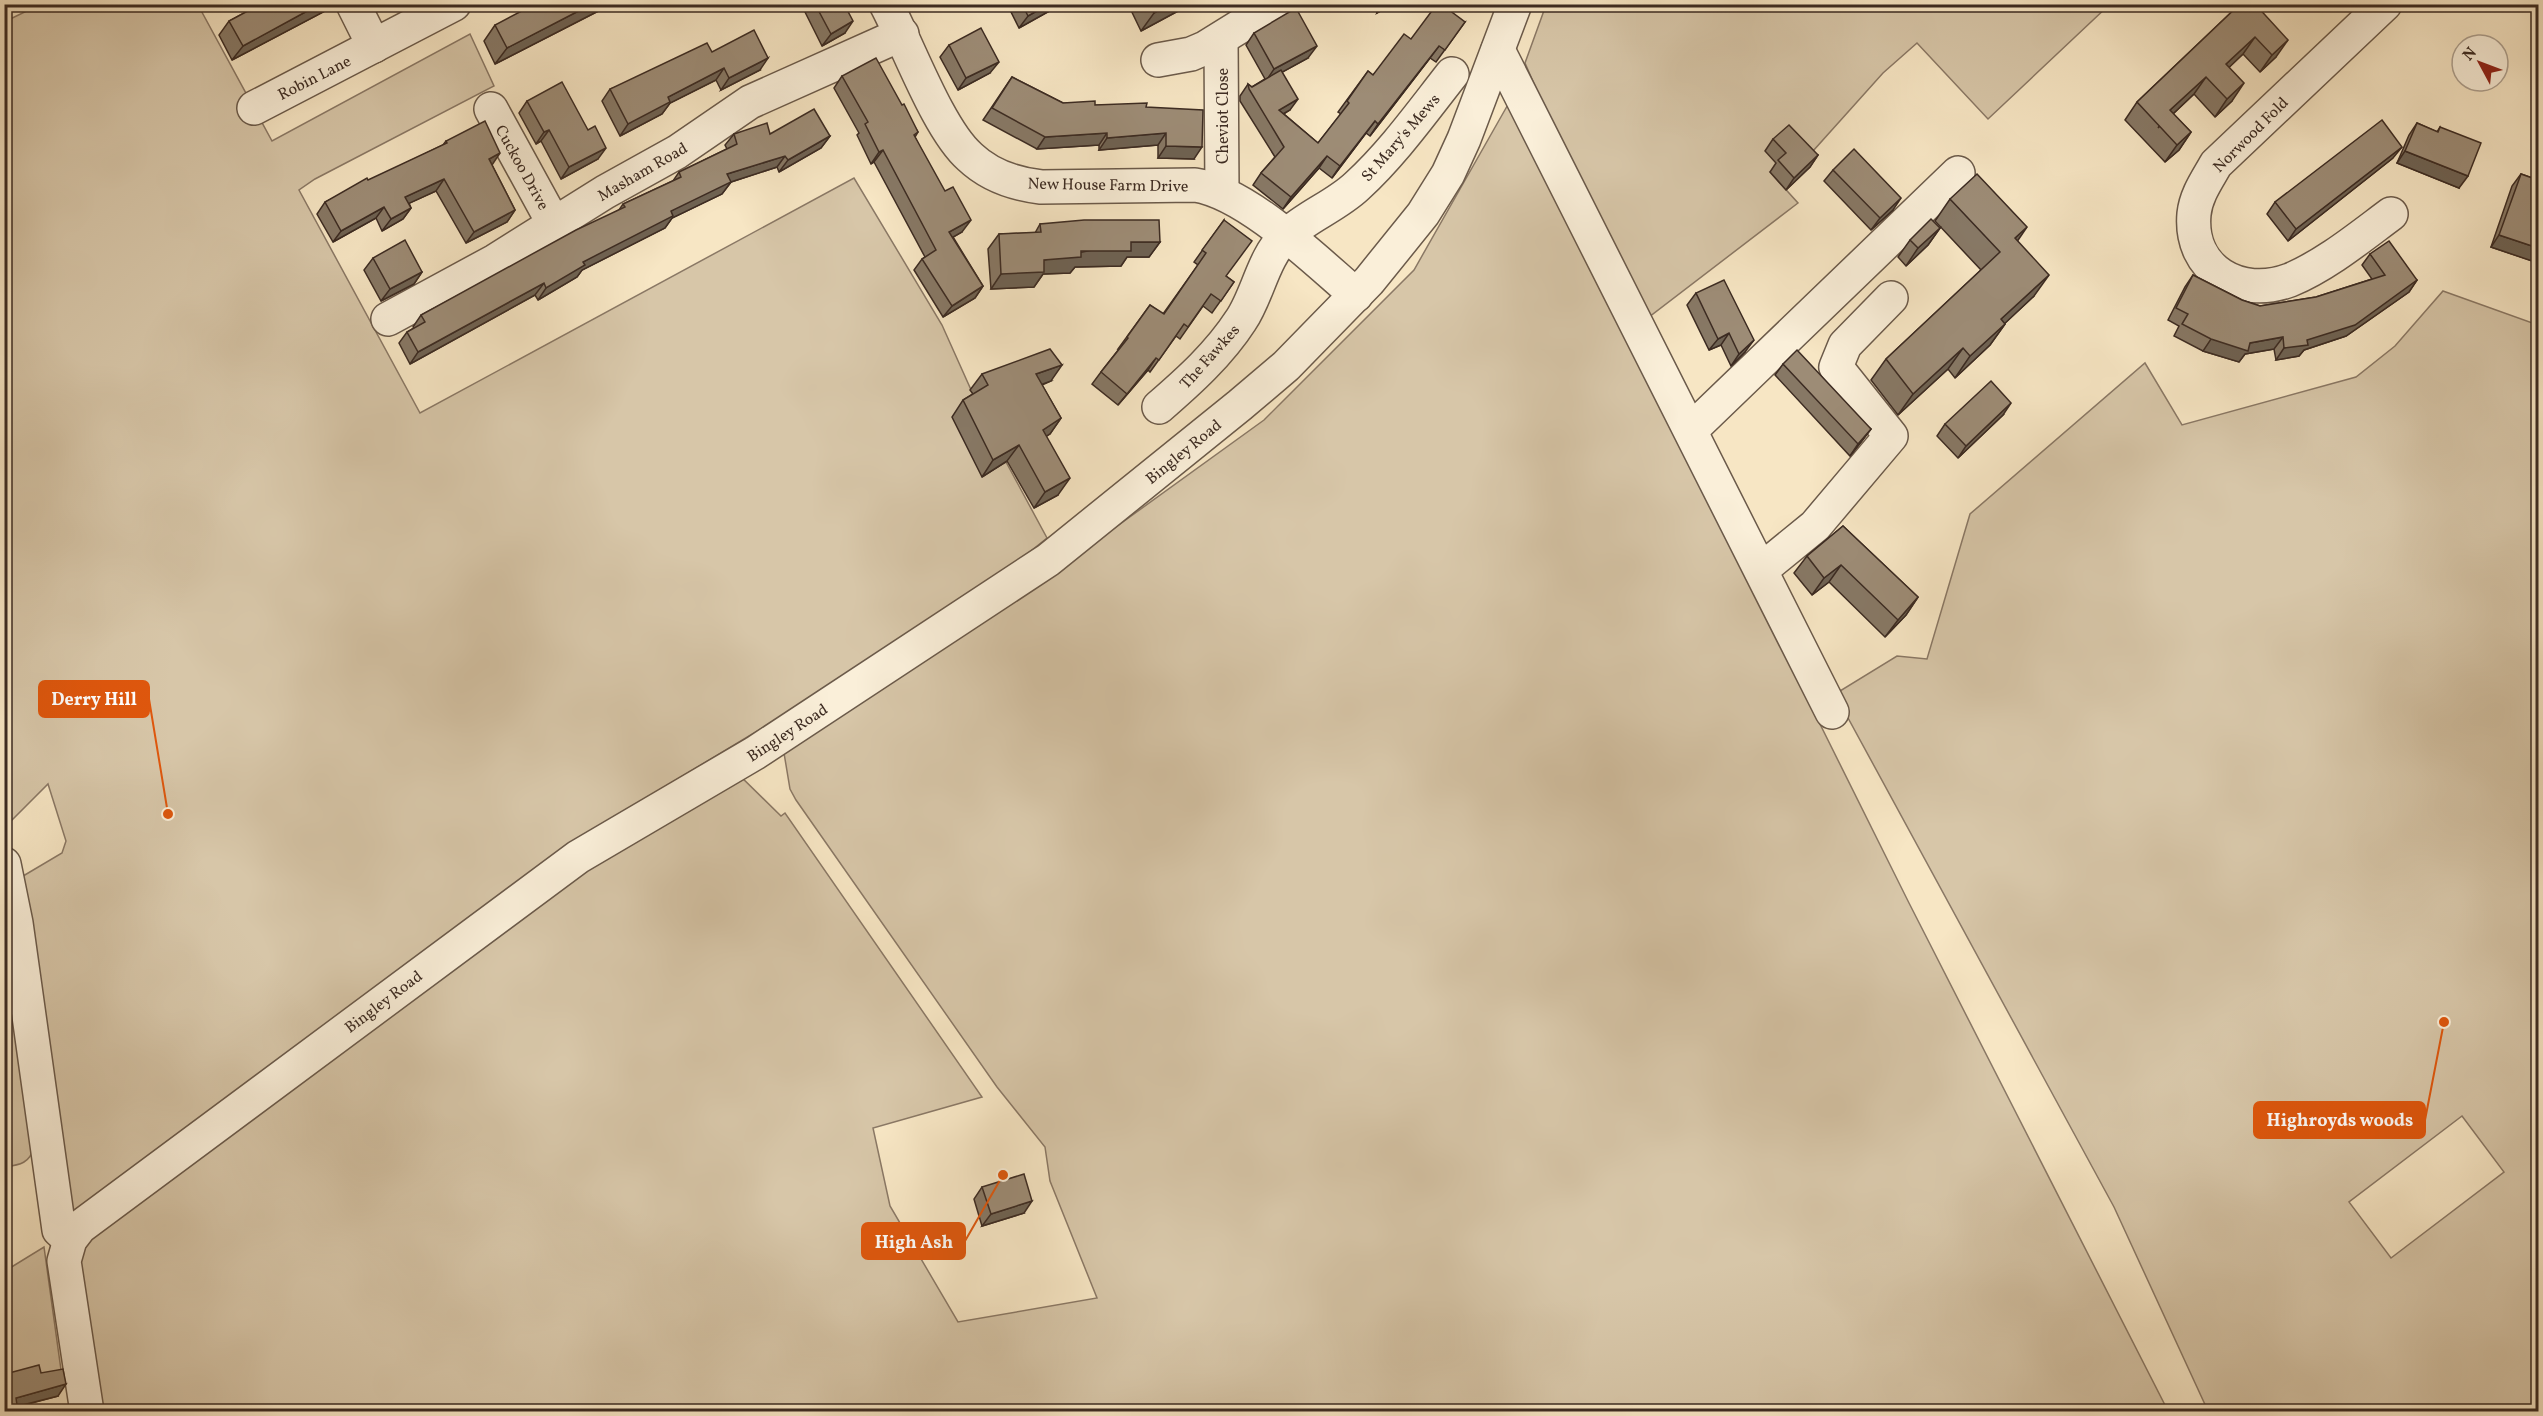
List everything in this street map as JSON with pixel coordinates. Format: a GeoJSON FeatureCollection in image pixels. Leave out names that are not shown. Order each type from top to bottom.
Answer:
{"type":"FeatureCollection","features":[{"type":"Feature","properties":{"kind":"street"},"geometry":{"type":"LineString","coordinates":[[352,4],[374,46]]}},
{"type":"Feature","properties":{"kind":"street","name":"Robin Lane"},"geometry":{"type":"LineString","coordinates":[[254,108],[454,4]]}},
{"type":"Feature","properties":{"kind":"street","name":"New House Farm Drive"},"geometry":{"type":"LineString","coordinates":[[886,4],[943,120],[958,144],[986,169],[1005,178],[1041,187],[1195,185],[1222,192],[1285,236],[1356,295]]}},
{"type":"Feature","properties":{"kind":"street","name":"Cheviot Close"},"geometry":{"type":"LineString","coordinates":[[1158,60],[1191,54],[1221,40],[1263,10],[1276,4]]}},
{"type":"Feature","properties":{"kind":"street","name":"Bingley Road"},"geometry":{"type":"LineString","coordinates":[[70,1240],[80,1227],[578,857],[755,753],[1048,560],[1286,366],[1356,295],[1423,214],[1448,174],[1515,4]]}},
{"type":"Feature","properties":{"kind":"street","name":"Norwood Fold"},"geometry":{"type":"LineString","coordinates":[[2385,4],[2216,164],[2199,192],[2194,213],[2195,243],[2211,268],[2233,283],[2259,287],[2290,279],[2344,248],[2391,214]]}},
{"type":"Feature","properties":{"kind":"street","name":"Masham Road"},"geometry":{"type":"LineString","coordinates":[[388,319],[495,261],[605,192],[677,152],[750,102],[902,34]]}},
{"type":"Feature","properties":{"kind":"street","name":"Cheviot Close"},"geometry":{"type":"LineString","coordinates":[[1221,40],[1222,192]]}},
{"type":"Feature","properties":{"kind":"street"},"geometry":{"type":"LineString","coordinates":[[1498,50],[1832,712]]}},
{"type":"Feature","properties":{"kind":"street","name":"St Mary's Mews"},"geometry":{"type":"LineString","coordinates":[[1285,236],[1339,202],[1358,186],[1378,165],[1452,74]]}},
{"type":"Feature","properties":{"kind":"street","name":"Cuckoo Drive"},"geometry":{"type":"LineString","coordinates":[[491,109],[554,224]]}},
{"type":"Feature","properties":{"kind":"street"},"geometry":{"type":"LineString","coordinates":[[1691,430],[1958,172]]}},
{"type":"Feature","properties":{"kind":"street","name":"The Fawkes"},"geometry":{"type":"LineString","coordinates":[[1160,407],[1206,364],[1242,319],[1269,261],[1285,236]]}},
{"type":"Feature","properties":{"kind":"street"},"geometry":{"type":"LineString","coordinates":[[1761,570],[1815,526],[1891,436],[1836,367],[1845,345],[1891,297]]}},
{"type":"Feature","properties":{"kind":"street"},"geometry":{"type":"LineString","coordinates":[[4,864],[16,923],[59,1230],[70,1240],[64,1261],[87,1412]]}},
{"type":"Feature","properties":{"kind":"shaded area"},"geometry":{"type":"Polygon","coordinates":[[[39,5],[198,5],[272,141],[470,34],[494,86],[315,179],[299,190],[420,413],[854,178],[942,325],[976,401],[982,476],[1006,462],[1047,538],[960,608],[625,811],[166,1142],[78,1211],[67,1214],[13,882],[62,853],[66,841],[48,784],[7,825],[4,820],[4,22],[39,5]]]}},
{"type":"Feature","properties":{"kind":"shaded area"},"geometry":{"type":"Polygon","coordinates":[[[1546,5],[2109,5],[1988,119],[1917,43],[1883,73],[1804,161],[1770,172],[1798,203],[1645,320],[1562,149],[1525,63],[1546,5]]]}},
{"type":"Feature","properties":{"kind":"shaded area"},"geometry":{"type":"Polygon","coordinates":[[[1510,101],[1909,903],[2168,1411],[103,1411],[81,1281],[81,1252],[90,1233],[629,836],[734,770],[781,816],[785,813],[982,1097],[873,1128],[890,1206],[958,1322],[1097,1298],[1050,1181],[1045,1147],[997,1087],[796,800],[790,789],[783,747],[1048,576],[1264,420],[1414,270],[1510,101]]]}},
{"type":"Feature","properties":{"kind":"shaded area"},"geometry":{"type":"Polygon","coordinates":[[[2443,291],[2538,325],[2538,1411],[2208,1411],[2114,1207],[1835,694],[1897,656],[1927,659],[1970,514],[2145,363],[2182,425],[2356,377],[2395,346],[2443,291]],[[2462,1116],[2349,1202],[2391,1258],[2504,1172],[2462,1116]]]}},
{"type":"Feature","properties":{"kind":"shaded area"},"geometry":{"type":"Polygon","coordinates":[[[4,967],[8,969],[34,1147],[27,1160],[5,1167],[4,967]]]}},
{"type":"Feature","properties":{"kind":"shaded area"},"geometry":{"type":"Polygon","coordinates":[[[44,1247],[61,1370],[5,1384],[5,1271],[44,1247]]]}},
{"type":"Feature","properties":{"kind":"building"},"geometry":{"type":"Polygon","coordinates":[[[261,4],[320,4],[243,46],[229,21],[261,4]]]}},
{"type":"Feature","properties":{"kind":"building"},"geometry":{"type":"Polygon","coordinates":[[[535,4],[592,4],[507,48],[495,25],[535,4]]]}},
{"type":"Feature","properties":{"kind":"building"},"geometry":{"type":"Polygon","coordinates":[[[815,4],[844,4],[853,21],[831,34],[815,4]]]}},
{"type":"Feature","properties":{"kind":"building"},"geometry":{"type":"Polygon","coordinates":[[[1022,4],[1049,4],[1028,16],[1022,4]]]}},
{"type":"Feature","properties":{"kind":"building"},"geometry":{"type":"Polygon","coordinates":[[[1149,4],[1170,4],[1154,13],[1149,4]]]}},
{"type":"Feature","properties":{"kind":"building"},"geometry":{"type":"Polygon","coordinates":[[[1437,4],[1441,4],[1465,22],[1445,50],[1439,46],[1378,124],[1375,121],[1340,166],[1327,156],[1291,197],[1261,173],[1284,147],[1248,84],[1252,87],[1281,70],[1298,99],[1279,110],[1318,143],[1349,103],[1347,101],[1368,71],[1373,75],[1404,34],[1411,39],[1437,4]]]}},
{"type":"Feature","properties":{"kind":"building"},"geometry":{"type":"Polygon","coordinates":[[[2240,4],[2255,4],[2288,40],[2272,55],[2255,37],[2226,64],[2244,83],[2227,99],[2206,77],[2170,110],[2191,132],[2177,145],[2137,102],[2240,4]]]}},
{"type":"Feature","properties":{"kind":"building"},"geometry":{"type":"Polygon","coordinates":[[[1296,8],[1317,46],[1274,69],[1254,33],[1296,8]]]}},
{"type":"Feature","properties":{"kind":"building"},"geometry":{"type":"Polygon","coordinates":[[[981,28],[999,62],[966,78],[949,45],[981,28]]]}},
{"type":"Feature","properties":{"kind":"building"},"geometry":{"type":"Polygon","coordinates":[[[754,30],[768,58],[729,78],[724,68],[668,97],[670,102],[628,124],[610,89],[707,43],[712,52],[754,30]]]}},
{"type":"Feature","properties":{"kind":"building"},"geometry":{"type":"Polygon","coordinates":[[[876,58],[902,105],[904,104],[918,132],[914,135],[945,191],[953,187],[971,220],[949,232],[983,286],[952,306],[922,259],[936,250],[883,150],[879,152],[865,124],[868,122],[842,76],[876,58]]]}},
{"type":"Feature","properties":{"kind":"building"},"geometry":{"type":"Polygon","coordinates":[[[1012,77],[1063,103],[1095,101],[1095,105],[1147,103],[1146,107],[1203,110],[1202,147],[1166,146],[1166,133],[1107,138],[1107,133],[1045,137],[992,108],[1012,77]]]}},
{"type":"Feature","properties":{"kind":"building"},"geometry":{"type":"Polygon","coordinates":[[[562,82],[588,130],[595,126],[606,148],[569,167],[549,130],[544,132],[527,101],[562,82]]]}},
{"type":"Feature","properties":{"kind":"building"},"geometry":{"type":"Polygon","coordinates":[[[814,109],[830,136],[788,160],[785,156],[727,174],[731,182],[671,211],[673,216],[583,262],[585,265],[546,288],[544,283],[418,352],[407,332],[425,322],[421,315],[576,230],[625,207],[623,204],[681,177],[679,172],[737,144],[734,134],[767,123],[770,134],[814,109]]]}},
{"type":"Feature","properties":{"kind":"building"},"geometry":{"type":"Polygon","coordinates":[[[2382,120],[2402,147],[2296,229],[2275,202],[2382,120]]]}},
{"type":"Feature","properties":{"kind":"building"},"geometry":{"type":"Polygon","coordinates":[[[485,121],[500,153],[489,159],[515,210],[474,232],[444,179],[405,197],[411,208],[391,219],[384,207],[341,231],[325,202],[367,178],[368,180],[447,143],[446,141],[485,121]]]}},
{"type":"Feature","properties":{"kind":"building"},"geometry":{"type":"Polygon","coordinates":[[[2417,123],[2438,132],[2440,127],[2481,143],[2468,176],[2405,151],[2417,123]]]}},
{"type":"Feature","properties":{"kind":"building"},"geometry":{"type":"Polygon","coordinates":[[[1789,125],[1818,155],[1794,178],[1778,160],[1786,153],[1773,139],[1789,125]]]}},
{"type":"Feature","properties":{"kind":"building"},"geometry":{"type":"Polygon","coordinates":[[[1854,149],[1901,198],[1880,218],[1833,170],[1854,149]]]}},
{"type":"Feature","properties":{"kind":"building"},"geometry":{"type":"Polygon","coordinates":[[[1977,174],[2027,227],[2015,238],[2049,275],[2001,319],[2005,324],[1970,356],[1963,348],[1913,394],[1886,359],[2000,252],[1950,199],[1977,174]]]}},
{"type":"Feature","properties":{"kind":"building"},"geometry":{"type":"Polygon","coordinates":[[[2521,174],[2538,180],[2538,248],[2499,235],[2521,174]]]}},
{"type":"Feature","properties":{"kind":"building"},"geometry":{"type":"Polygon","coordinates":[[[1931,219],[1940,228],[1918,248],[1910,240],[1931,219]]]}},
{"type":"Feature","properties":{"kind":"building"},"geometry":{"type":"Polygon","coordinates":[[[1084,220],[1159,220],[1160,242],[1131,242],[1131,251],[1081,251],[1081,257],[1044,260],[1044,272],[1001,274],[999,234],[1041,232],[1040,224],[1084,220]]]}},
{"type":"Feature","properties":{"kind":"building"},"geometry":{"type":"Polygon","coordinates":[[[1224,220],[1252,241],[1226,276],[1234,282],[1221,301],[1211,294],[1188,327],[1184,324],[1159,360],[1156,358],[1127,394],[1101,372],[1150,305],[1164,314],[1206,253],[1202,250],[1224,220]]]}},
{"type":"Feature","properties":{"kind":"building"},"geometry":{"type":"Polygon","coordinates":[[[405,240],[422,272],[390,289],[373,258],[405,240]]]}},
{"type":"Feature","properties":{"kind":"building"},"geometry":{"type":"Polygon","coordinates":[[[2389,241],[2417,280],[2355,325],[2307,340],[2308,345],[2284,348],[2283,337],[2250,343],[2248,351],[2211,339],[2182,324],[2188,314],[2176,308],[2193,275],[2242,300],[2260,306],[2316,297],[2385,275],[2370,254],[2389,241]]]}},
{"type":"Feature","properties":{"kind":"building"},"geometry":{"type":"Polygon","coordinates":[[[1724,280],[1754,340],[1739,354],[1729,333],[1718,339],[1696,293],[1724,280]]]}},
{"type":"Feature","properties":{"kind":"building"},"geometry":{"type":"Polygon","coordinates":[[[1050,349],[1062,365],[1036,374],[1061,418],[1043,430],[1070,478],[1045,492],[1019,445],[993,460],[963,400],[988,385],[982,374],[1050,349]]]}},
{"type":"Feature","properties":{"kind":"building"},"geometry":{"type":"Polygon","coordinates":[[[1797,350],[1871,429],[1858,444],[1783,364],[1797,350]]]}},
{"type":"Feature","properties":{"kind":"building"},"geometry":{"type":"Polygon","coordinates":[[[1991,381],[2011,403],[1966,446],[1945,424],[1991,381]]]}},
{"type":"Feature","properties":{"kind":"building"},"geometry":{"type":"Polygon","coordinates":[[[1843,526],[1918,597],[1898,620],[1841,565],[1824,578],[1807,556],[1843,526]]]}},
{"type":"Feature","properties":{"kind":"building"},"geometry":{"type":"Polygon","coordinates":[[[1024,1174],[1032,1201],[991,1214],[982,1187],[1024,1174]]]}},
{"type":"Feature","properties":{"kind":"building"},"geometry":{"type":"Polygon","coordinates":[[[39,1365],[41,1373],[63,1369],[66,1384],[16,1398],[18,1412],[4,1412],[4,1380],[11,1379],[9,1373],[39,1365]]]}},
{"type":"Feature","properties":{"kind":"place","name":"Derry Hill"},"geometry":{"type":"Point","coordinates":[168,814]}},
{"type":"Feature","properties":{"kind":"place","name":"Highroyds woods"},"geometry":{"type":"Point","coordinates":[2444,1022]}},
{"type":"Feature","properties":{"kind":"place","name":"High Ash"},"geometry":{"type":"Point","coordinates":[1003,1175]}}]}
